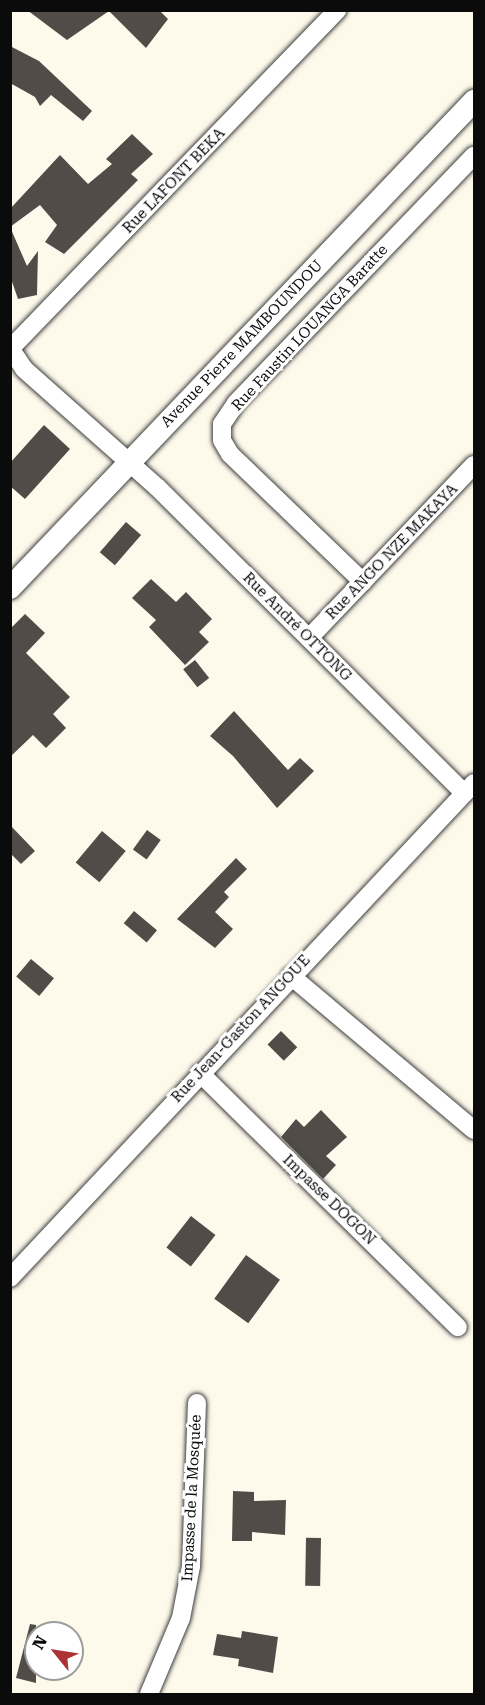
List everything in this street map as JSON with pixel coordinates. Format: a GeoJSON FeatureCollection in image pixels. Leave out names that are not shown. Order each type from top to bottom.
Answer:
{"type":"FeatureCollection","features":[{"type":"Feature","properties":{"kind":"street","name":"Rue LAFONT BEKA"},"geometry":{"type":"LineString","coordinates":[[11,349],[337,10]]}},
{"type":"Feature","properties":{"kind":"street","name":"Avenue Pierre MAMBOUNDOU"},"geometry":{"type":"LineString","coordinates":[[10,588],[474,101]]}},
{"type":"Feature","properties":{"kind":"street","name":"Rue Faustin LOUANGA Baratte"},"geometry":{"type":"LineString","coordinates":[[363,582],[231,454],[222,440],[222,424],[243,395],[474,156]]}},
{"type":"Feature","properties":{"kind":"street","name":"Rue André OTTONG"},"geometry":{"type":"LineString","coordinates":[[11,349],[24,369],[129,463],[309,638],[469,788]]}},
{"type":"Feature","properties":{"kind":"street","name":"Rue ANGO NZE MAKAYA"},"geometry":{"type":"LineString","coordinates":[[309,638],[474,465]]}},
{"type":"Feature","properties":{"kind":"street","name":"Rue Jean-Gaston ANGOUE"},"geometry":{"type":"LineString","coordinates":[[10,1278],[469,788]]}},
{"type":"Feature","properties":{"kind":"street"},"geometry":{"type":"LineString","coordinates":[[291,976],[474,1130]]}},
{"type":"Feature","properties":{"kind":"street","name":"Impasse DOGON"},"geometry":{"type":"LineString","coordinates":[[200,1073],[458,1327]]}},
{"type":"Feature","properties":{"kind":"street","name":"Impasse de la Mosquée"},"geometry":{"type":"LineString","coordinates":[[149,1695],[181,1618],[190,1566],[197,1402]]}},
{"type":"Feature","properties":{"kind":"building"},"geometry":{"type":"Polygon","coordinates":[[[27,10],[159,10],[168,19],[146,48],[109,11],[67,40],[27,10]]]}},
{"type":"Feature","properties":{"kind":"building"},"geometry":{"type":"Polygon","coordinates":[[[10,46],[39,61],[92,111],[83,121],[51,95],[40,106],[35,97],[10,83],[10,46]]]}},
{"type":"Feature","properties":{"kind":"building"},"geometry":{"type":"Polygon","coordinates":[[[132,134],[153,154],[131,174],[138,180],[64,254],[45,242],[57,225],[40,205],[10,227],[10,209],[60,155],[88,184],[112,164],[106,159],[132,134]]]}},
{"type":"Feature","properties":{"kind":"building"},"geometry":{"type":"Polygon","coordinates":[[[10,227],[27,266],[38,251],[37,295],[18,299],[10,276],[10,227]]]}},
{"type":"Feature","properties":{"kind":"building"},"geometry":{"type":"Polygon","coordinates":[[[44,425],[70,449],[25,499],[10,486],[10,463],[44,425]]]}},
{"type":"Feature","properties":{"kind":"building"},"geometry":{"type":"Polygon","coordinates":[[[126,522],[141,535],[115,565],[100,552],[126,522]]]}},
{"type":"Feature","properties":{"kind":"building"},"geometry":{"type":"Polygon","coordinates":[[[151,579],[176,602],[186,592],[212,619],[199,632],[209,642],[185,665],[149,627],[156,620],[132,598],[151,579]]]}},
{"type":"Feature","properties":{"kind":"building"},"geometry":{"type":"Polygon","coordinates":[[[25,614],[45,633],[26,653],[70,697],[53,714],[66,728],[46,748],[33,735],[10,757],[10,629],[25,614]]]}},
{"type":"Feature","properties":{"kind":"building"},"geometry":{"type":"Polygon","coordinates":[[[195,660],[209,678],[197,687],[183,669],[195,660]]]}},
{"type":"Feature","properties":{"kind":"building"},"geometry":{"type":"Polygon","coordinates":[[[234,711],[288,770],[300,758],[314,771],[277,808],[233,756],[210,736],[234,711]]]}},
{"type":"Feature","properties":{"kind":"building"},"geometry":{"type":"Polygon","coordinates":[[[10,825],[35,851],[21,864],[10,853],[10,825]]]}},
{"type":"Feature","properties":{"kind":"building"},"geometry":{"type":"Polygon","coordinates":[[[147,830],[161,840],[147,859],[133,849],[147,830]]]}},
{"type":"Feature","properties":{"kind":"building"},"geometry":{"type":"Polygon","coordinates":[[[102,831],[126,851],[99,882],[76,862],[102,831]]]}},
{"type":"Feature","properties":{"kind":"building"},"geometry":{"type":"Polygon","coordinates":[[[236,858],[247,869],[224,892],[229,897],[215,912],[233,929],[215,948],[177,919],[236,858]]]}},
{"type":"Feature","properties":{"kind":"building"},"geometry":{"type":"Polygon","coordinates":[[[134,911],[157,930],[147,943],[124,923],[134,911]]]}},
{"type":"Feature","properties":{"kind":"building"},"geometry":{"type":"Polygon","coordinates":[[[31,959],[54,978],[39,996],[16,977],[31,959]]]}},
{"type":"Feature","properties":{"kind":"building"},"geometry":{"type":"Polygon","coordinates":[[[281,1031],[297,1047],[284,1061],[268,1044],[281,1031]]]}},
{"type":"Feature","properties":{"kind":"building"},"geometry":{"type":"Polygon","coordinates":[[[321,1110],[347,1137],[326,1156],[336,1165],[323,1179],[281,1137],[296,1119],[304,1127],[321,1110]]]}},
{"type":"Feature","properties":{"kind":"building"},"geometry":{"type":"Polygon","coordinates":[[[191,1216],[215,1235],[191,1267],[166,1248],[191,1216]]]}},
{"type":"Feature","properties":{"kind":"building"},"geometry":{"type":"Polygon","coordinates":[[[246,1255],[280,1280],[248,1323],[214,1299],[246,1255]]]}},
{"type":"Feature","properties":{"kind":"building"},"geometry":{"type":"Polygon","coordinates":[[[233,1491],[254,1492],[254,1501],[286,1500],[285,1535],[252,1532],[252,1541],[232,1541],[233,1491]]]}},
{"type":"Feature","properties":{"kind":"building"},"geometry":{"type":"Polygon","coordinates":[[[306,1538],[321,1538],[320,1586],[305,1586],[306,1538]]]}},
{"type":"Feature","properties":{"kind":"building"},"geometry":{"type":"Polygon","coordinates":[[[242,1631],[278,1637],[273,1673],[238,1666],[239,1659],[213,1655],[217,1634],[241,1638],[242,1631]]]}},
{"type":"Feature","properties":{"kind":"building"},"geometry":{"type":"Polygon","coordinates":[[[24,1647],[24,1680],[16,1678],[24,1647]]]}}]}
